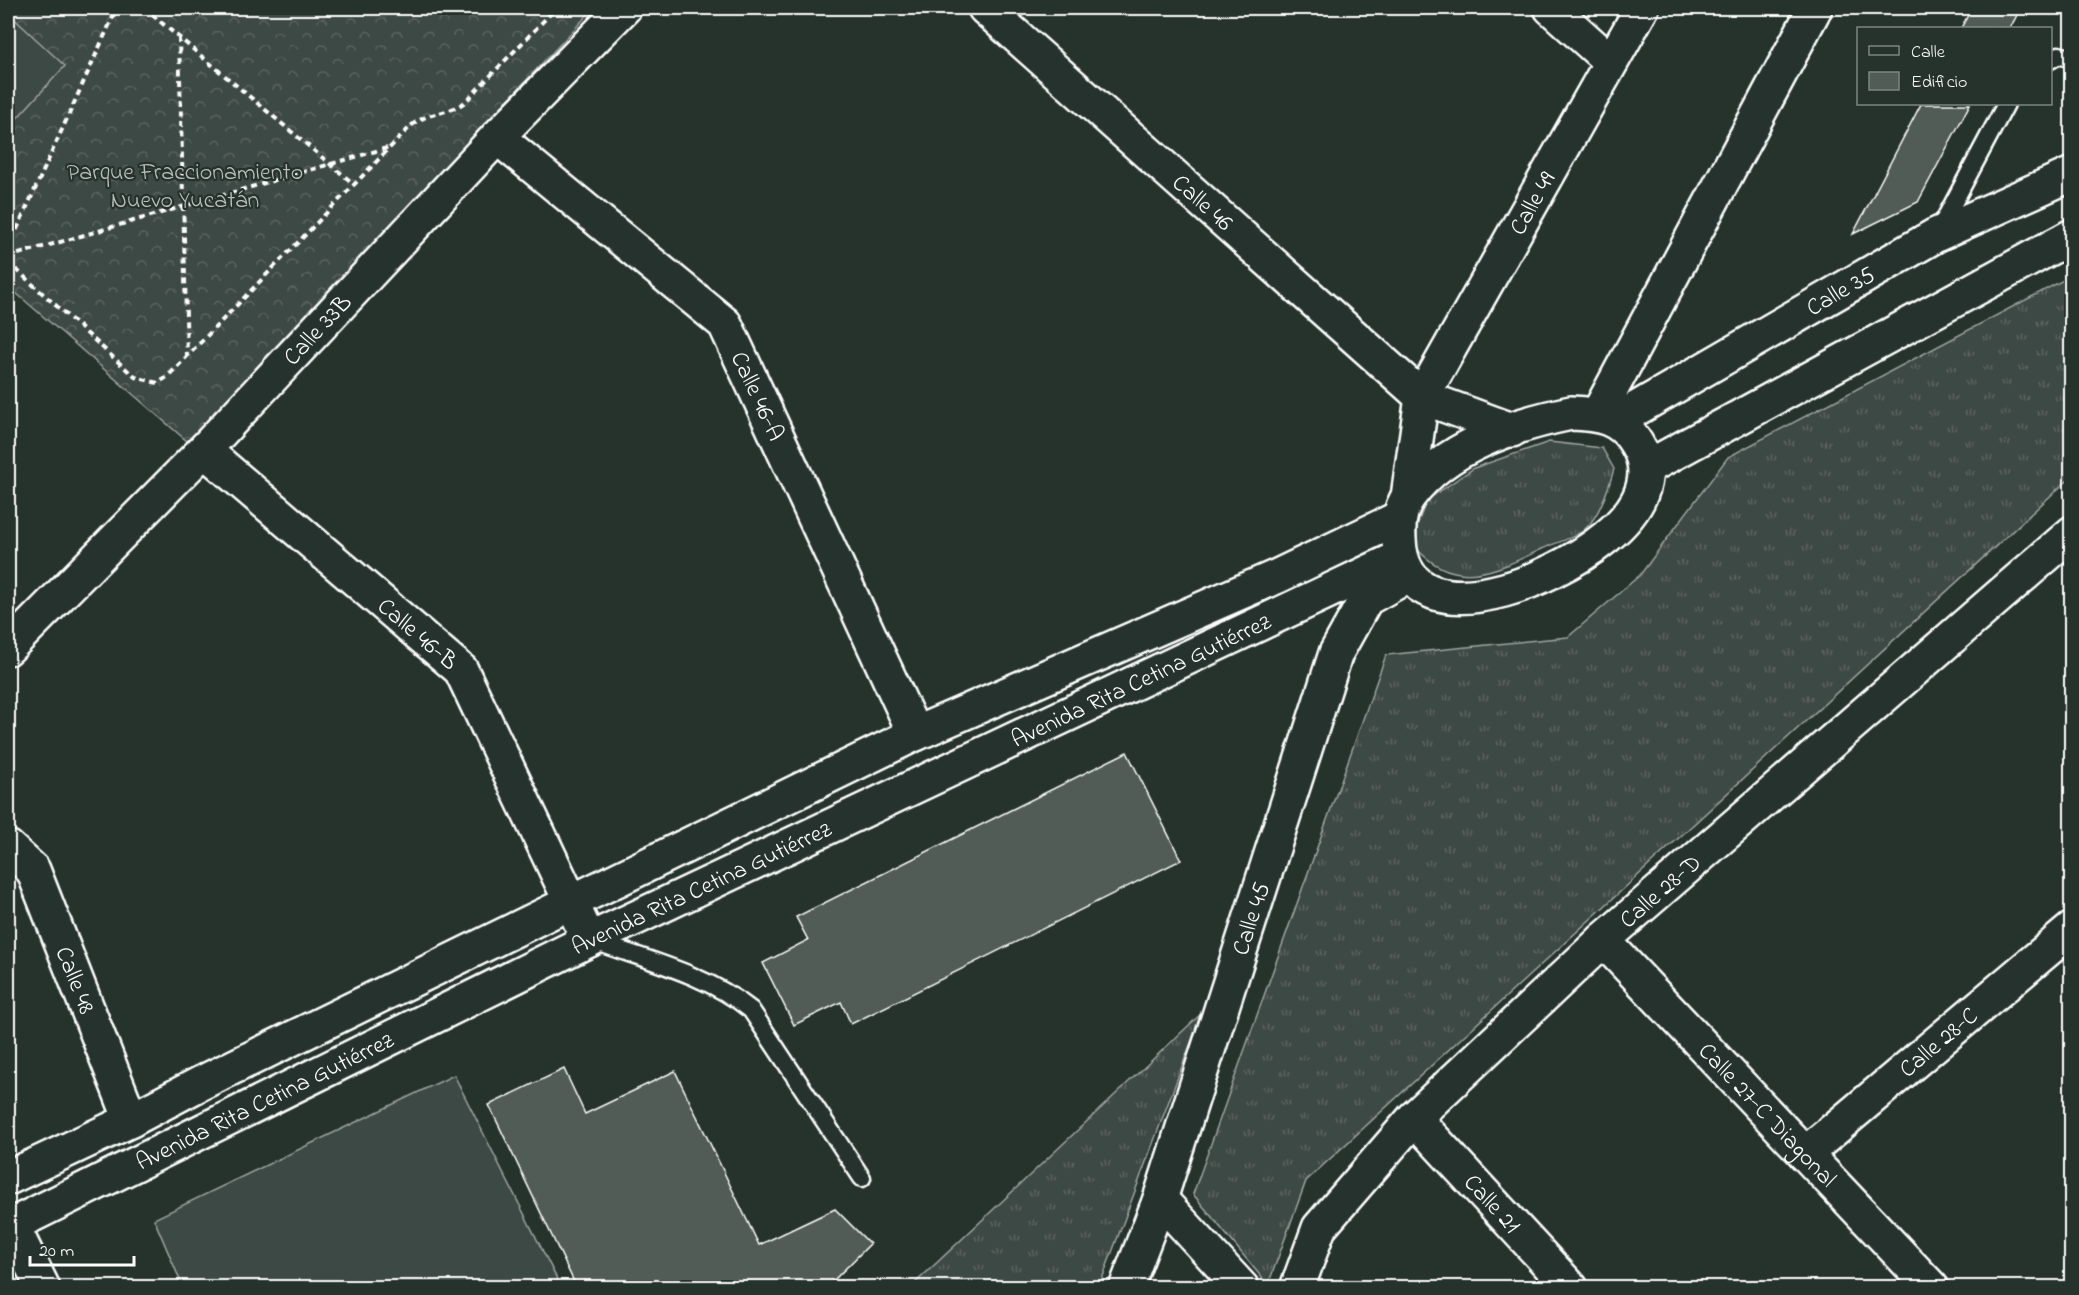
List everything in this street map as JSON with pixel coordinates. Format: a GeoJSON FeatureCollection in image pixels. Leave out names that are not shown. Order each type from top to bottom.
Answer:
{"type":"FeatureCollection","features":[{"type":"Feature","properties":{"kind":"street","name":"Calle 33B"},"geometry":{"type":"LineString","coordinates":[[8,648],[204,450],[497,137],[624,8]]}},
{"type":"Feature","properties":{"kind":"street","name":"Calle 46"},"geometry":{"type":"LineString","coordinates":[[985,8],[1422,397],[1512,430]]}},
{"type":"Feature","properties":{"kind":"street"},"geometry":{"type":"LineString","coordinates":[[1551,8],[1611,62]]}},
{"type":"Feature","properties":{"kind":"street","name":"Calle 49"},"geometry":{"type":"LineString","coordinates":[[1422,397],[1642,8]]}},
{"type":"Feature","properties":{"kind":"street"},"geometry":{"type":"LineString","coordinates":[[1607,417],[1815,8]]}},
{"type":"Feature","properties":{"kind":"street","name":"Calle 46-A"},"geometry":{"type":"LineString","coordinates":[[497,137],[725,324],[915,735]]}},
{"type":"Feature","properties":{"kind":"street","name":"Calle 35"},"geometry":{"type":"LineString","coordinates":[[1607,417],[1936,235],[2072,174]]}},
{"type":"Feature","properties":{"kind":"street"},"geometry":{"type":"LineString","coordinates":[[1646,468],[2072,236]]}},
{"type":"Feature","properties":{"kind":"street"},"geometry":{"type":"LineString","coordinates":[[1403,507],[1433,469],[1479,441],[1571,413],[1607,417],[1632,436],[1642,452],[1646,468],[1640,496],[1625,520],[1599,544],[1524,585],[1485,595],[1449,598],[1424,590],[1405,566],[1403,507],[1422,397]]}},
{"type":"Feature","properties":{"kind":"street","name":"Calle 46-B"},"geometry":{"type":"LineString","coordinates":[[204,450],[460,669],[589,940]]}},
{"type":"Feature","properties":{"kind":"street","name":"Avenida Rita Cetina Gutiérrez"},"geometry":{"type":"LineString","coordinates":[[8,1178],[131,1120],[211,1078],[915,735],[1278,576],[1403,507]]}},
{"type":"Feature","properties":{"kind":"street","name":"Calle 28-D"},"geometry":{"type":"LineString","coordinates":[[1297,1287],[1319,1228],[1414,1118],[1603,940],[2072,533]]}},
{"type":"Feature","properties":{"kind":"street","name":"Avenida Rita Cetina Gutiérrez"},"geometry":{"type":"LineString","coordinates":[[10,1226],[589,940],[1405,566]]}},
{"type":"Feature","properties":{"kind":"street","name":"Calle 45"},"geometry":{"type":"LineString","coordinates":[[1126,1287],[1160,1198],[1336,653],[1366,599],[1405,566]]}},
{"type":"Feature","properties":{"kind":"street","name":"Calle 48"},"geometry":{"type":"LineString","coordinates":[[8,847],[33,870],[131,1120]]}},
{"type":"Feature","properties":{"kind":"street","name":"Calle 28-C"},"geometry":{"type":"LineString","coordinates":[[1804,1154],[2072,929]]}},
{"type":"Feature","properties":{"kind":"street","name":"Calle 27-C Diagonal"},"geometry":{"type":"LineString","coordinates":[[1603,940],[1932,1287]]}},
{"type":"Feature","properties":{"kind":"street","name":"Calle 21"},"geometry":{"type":"LineString","coordinates":[[1414,1118],[1571,1287]]}},
{"type":"Feature","properties":{"kind":"street"},"geometry":{"type":"LineString","coordinates":[[1160,1198],[1242,1287]]}},
{"type":"Feature","properties":{"kind":"street"},"geometry":{"type":"LineString","coordinates":[[10,1226],[43,1287]]}},
{"type":"Feature","properties":{"kind":"lane"},"geometry":{"type":"LineString","coordinates":[[2052,59],[2059,55],[2072,59]]}},
{"type":"Feature","properties":{"kind":"lane"},"geometry":{"type":"LineString","coordinates":[[1936,235],[2005,105]]}},
{"type":"Feature","properties":{"kind":"lane"},"geometry":{"type":"LineString","coordinates":[[589,940],[696,979],[736,998],[751,1010],[862,1178]]}},
{"type":"Feature","properties":{"kind":"path"},"geometry":{"type":"LineString","coordinates":[[8,249],[117,8]]}},
{"type":"Feature","properties":{"kind":"path"},"geometry":{"type":"LineString","coordinates":[[144,8],[355,185]]}},
{"type":"Feature","properties":{"kind":"path"},"geometry":{"type":"LineString","coordinates":[[8,262],[135,377],[158,382],[167,377],[187,357],[391,147],[424,116],[453,111],[465,102],[556,8]]}},
{"type":"Feature","properties":{"kind":"path"},"geometry":{"type":"LineString","coordinates":[[179,37],[187,357]]}},
{"type":"Feature","properties":{"kind":"path"},"geometry":{"type":"LineString","coordinates":[[8,257],[391,147]]}},
{"type":"Feature","properties":{"kind":"green space","name":"Parque Fraccionamiento Nuevo Yucatán"},"geometry":{"type":"Polygon","coordinates":[[[8,8],[594,8],[188,442],[8,286],[8,8]]]}},
{"type":"Feature","properties":{"kind":"green space"},"geometry":{"type":"Polygon","coordinates":[[[8,13],[65,66],[8,128],[8,13]]]}},
{"type":"Feature","properties":{"kind":"green space"},"geometry":{"type":"Polygon","coordinates":[[[2071,276],[2071,477],[1306,1181],[1268,1285],[1193,1194],[1386,655],[1568,637],[1640,575],[1728,457],[2071,276]]]}},
{"type":"Feature","properties":{"kind":"green space"},"geometry":{"type":"Polygon","coordinates":[[[1549,442],[1602,448],[1614,469],[1599,510],[1584,530],[1509,564],[1478,573],[1447,570],[1432,562],[1417,549],[1417,525],[1427,500],[1474,468],[1549,442]]]}},
{"type":"Feature","properties":{"kind":"green space"},"geometry":{"type":"Polygon","coordinates":[[[1202,1013],[1099,1287],[911,1287],[1202,1013]]]}},
{"type":"Feature","properties":{"kind":"green space"},"geometry":{"type":"Polygon","coordinates":[[[454,1075],[561,1287],[183,1287],[154,1219],[454,1075]]]}},
{"type":"Feature","properties":{"kind":"building"},"geometry":{"type":"Polygon","coordinates":[[[1972,8],[2021,8],[2011,27],[1962,27],[1972,8]]]}},
{"type":"Feature","properties":{"kind":"building"},"geometry":{"type":"Polygon","coordinates":[[[1920,105],[1969,105],[1918,202],[1853,234],[1920,105]]]}},
{"type":"Feature","properties":{"kind":"building"},"geometry":{"type":"Polygon","coordinates":[[[1127,752],[1181,860],[851,1024],[841,1002],[794,1025],[763,963],[808,940],[796,917],[1127,752]]]}},
{"type":"Feature","properties":{"kind":"building"},"geometry":{"type":"Polygon","coordinates":[[[564,1069],[585,1114],[675,1071],[759,1245],[835,1209],[870,1244],[826,1288],[577,1288],[489,1105],[564,1069]]]}}]}
